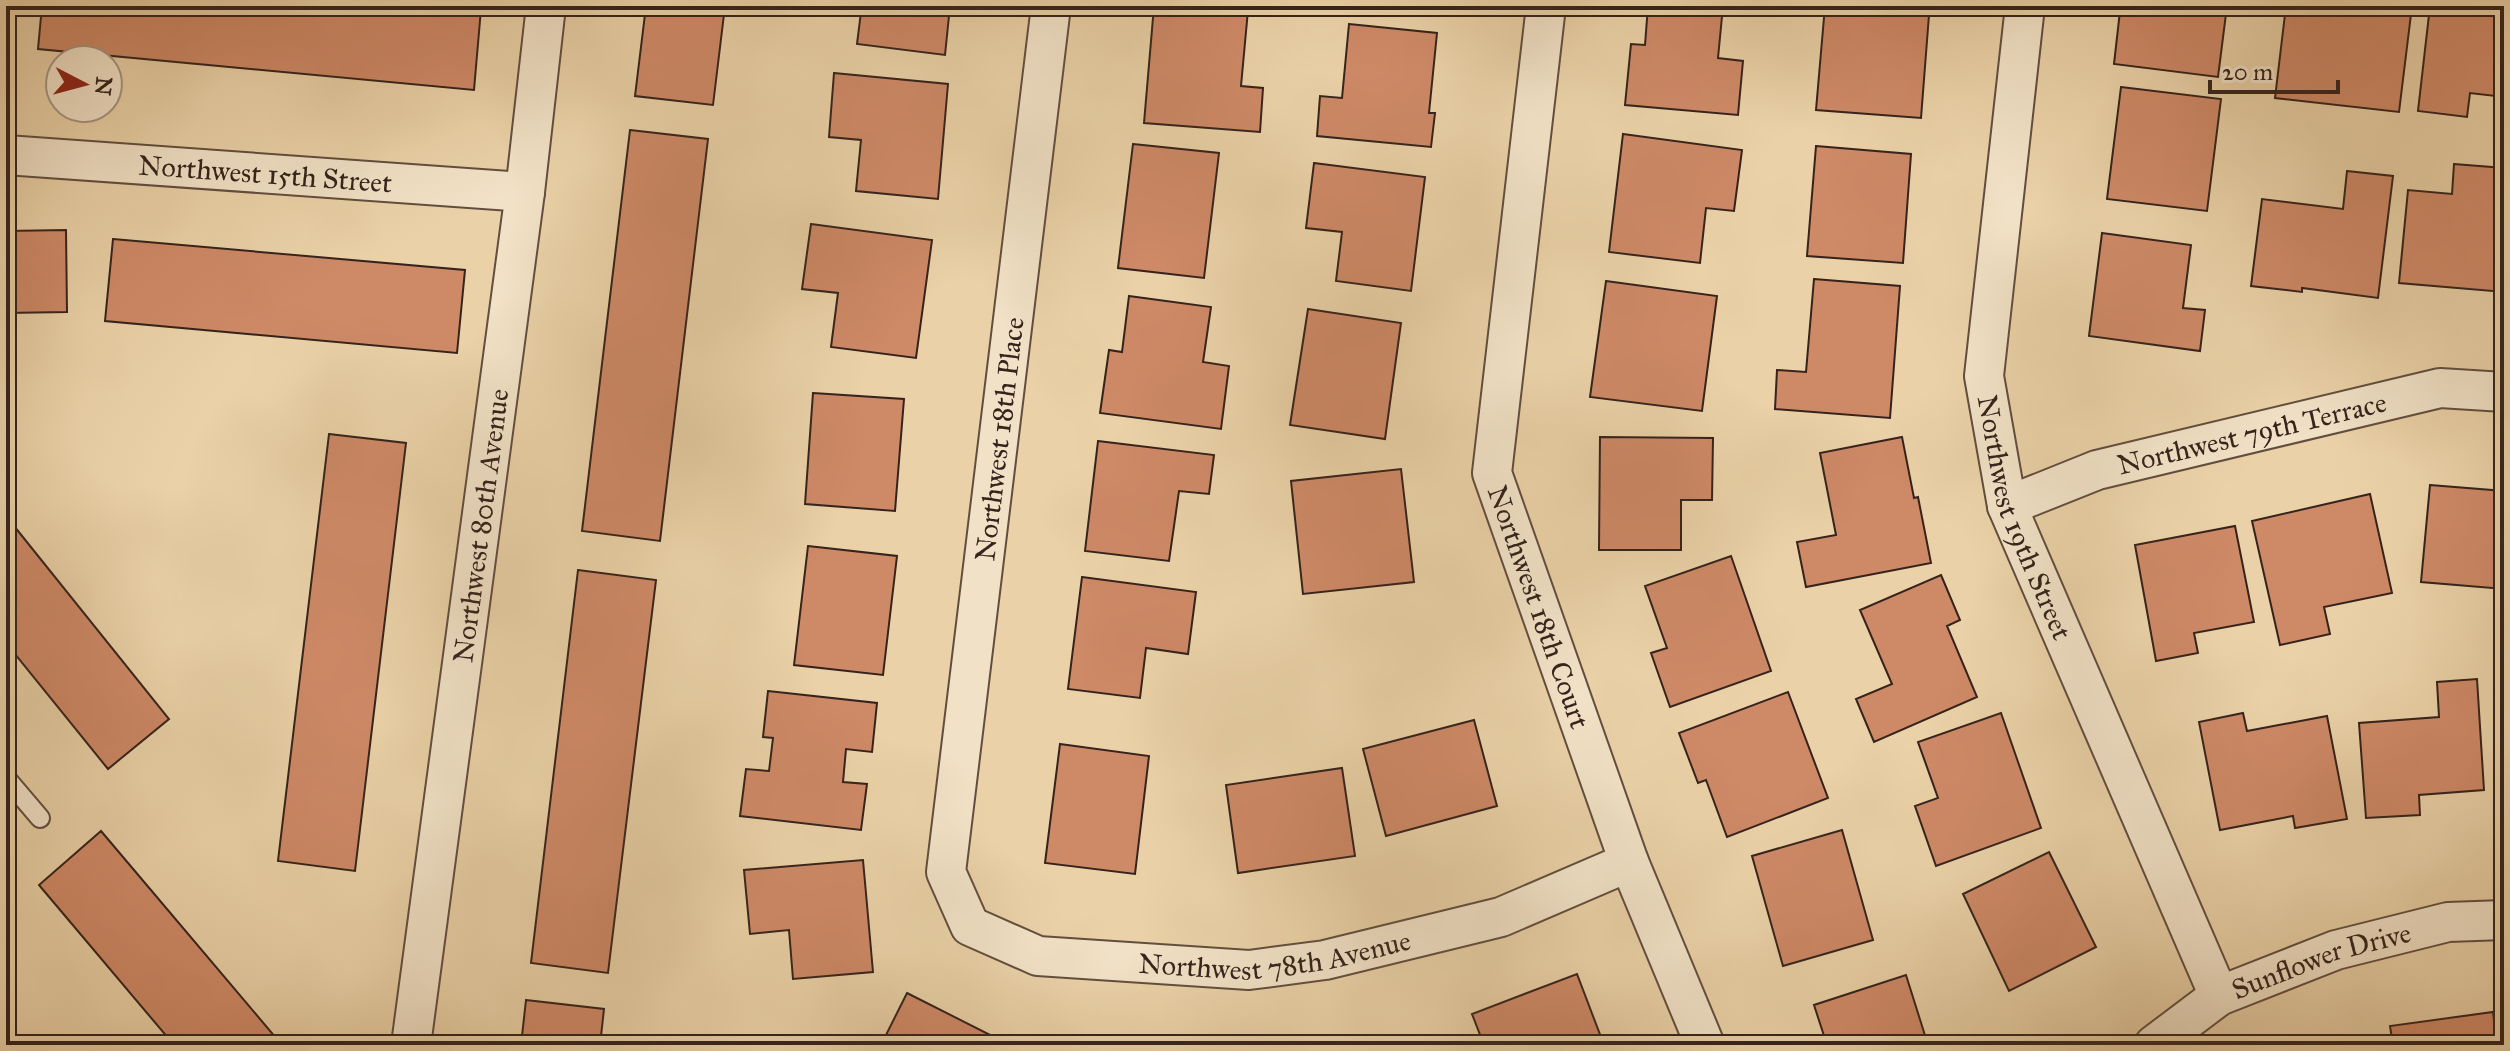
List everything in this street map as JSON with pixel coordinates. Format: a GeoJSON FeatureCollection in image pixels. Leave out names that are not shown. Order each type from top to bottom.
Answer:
{"type":"FeatureCollection","features":[{"type":"Feature","properties":{"kind":"street","name":"Northwest 80th Avenue"},"geometry":{"type":"LineString","coordinates":[[411,1045],[525,192],[546,6]]}},
{"type":"Feature","properties":{"kind":"street","name":"Northwest 18th Place"},"geometry":{"type":"LineString","coordinates":[[946,872],[1051,6]]}},
{"type":"Feature","properties":{"kind":"street","name":"Northwest 18th Court"},"geometry":{"type":"LineString","coordinates":[[1546,6],[1492,473],[1629,862],[1705,1045]]}},
{"type":"Feature","properties":{"kind":"street","name":"Northwest 19th Street"},"geometry":{"type":"LineString","coordinates":[[2025,6],[1984,376],[2007,506],[2219,996]]}},
{"type":"Feature","properties":{"kind":"street","name":"Northwest 15th Street"},"geometry":{"type":"LineString","coordinates":[[6,155],[525,192]]}},
{"type":"Feature","properties":{"kind":"street","name":"Northwest 79th Terrace"},"geometry":{"type":"LineString","coordinates":[[2007,506],[2097,470],[2440,388],[2504,392]]}},
{"type":"Feature","properties":{"kind":"street","name":"Northwest 78th Avenue"},"geometry":{"type":"LineString","coordinates":[[946,872],[970,926],[1038,956],[1249,970],[1325,960],[1501,917],[1629,862]]}},
{"type":"Feature","properties":{"kind":"street","name":"Sunflower Drive"},"geometry":{"type":"LineString","coordinates":[[2154,1045],[2219,996],[2336,950],[2448,922],[2504,920]]}},
{"type":"Feature","properties":{"kind":"lane"},"geometry":{"type":"LineString","coordinates":[[6,778],[40,818]]}},
{"type":"Feature","properties":{"kind":"building"},"geometry":{"type":"Polygon","coordinates":[[[42,6],[446,6],[481,9],[474,90],[124,57],[124,44],[44,44],[44,50],[38,49],[42,6]]]}},
{"type":"Feature","properties":{"kind":"building"},"geometry":{"type":"Polygon","coordinates":[[[646,6],[725,6],[713,105],[635,96],[646,6]]]}},
{"type":"Feature","properties":{"kind":"building"},"geometry":{"type":"Polygon","coordinates":[[[879,6],[950,6],[945,55],[857,44],[861,12],[878,14],[879,6]]]}},
{"type":"Feature","properties":{"kind":"building"},"geometry":{"type":"Polygon","coordinates":[[[1154,6],[1248,10],[1241,86],[1263,88],[1260,132],[1144,123],[1154,6]]]}},
{"type":"Feature","properties":{"kind":"building"},"geometry":{"type":"Polygon","coordinates":[[[1397,6],[1443,6],[1443,11],[1397,6]]]}},
{"type":"Feature","properties":{"kind":"building"},"geometry":{"type":"Polygon","coordinates":[[[1648,6],[1723,6],[1718,58],[1743,61],[1738,115],[1625,105],[1631,44],[1645,45],[1648,6]]]}},
{"type":"Feature","properties":{"kind":"building"},"geometry":{"type":"Polygon","coordinates":[[[1825,6],[1929,15],[1921,118],[1816,110],[1825,6]]]}},
{"type":"Feature","properties":{"kind":"building"},"geometry":{"type":"Polygon","coordinates":[[[2148,6],[2227,6],[2218,77],[2114,64],[2120,11],[2147,14],[2148,6]]]}},
{"type":"Feature","properties":{"kind":"building"},"geometry":{"type":"Polygon","coordinates":[[[2286,6],[2412,6],[2399,112],[2275,98],[2286,6]]]}},
{"type":"Feature","properties":{"kind":"building"},"geometry":{"type":"Polygon","coordinates":[[[2430,6],[2504,6],[2504,97],[2470,93],[2467,117],[2418,111],[2430,6]]]}},
{"type":"Feature","properties":{"kind":"building"},"geometry":{"type":"Polygon","coordinates":[[[1349,24],[1437,33],[1429,113],[1435,113],[1431,147],[1317,136],[1320,96],[1342,98],[1349,24]]]}},
{"type":"Feature","properties":{"kind":"building"},"geometry":{"type":"Polygon","coordinates":[[[834,73],[948,84],[938,199],[856,191],[861,140],[829,137],[834,73]]]}},
{"type":"Feature","properties":{"kind":"building"},"geometry":{"type":"Polygon","coordinates":[[[2121,87],[2221,99],[2207,211],[2107,199],[2121,87]]]}},
{"type":"Feature","properties":{"kind":"building"},"geometry":{"type":"Polygon","coordinates":[[[630,130],[708,139],[660,541],[582,531],[630,130]]]}},
{"type":"Feature","properties":{"kind":"building"},"geometry":{"type":"Polygon","coordinates":[[[1623,134],[1742,150],[1734,211],[1706,208],[1700,263],[1609,252],[1623,134]]]}},
{"type":"Feature","properties":{"kind":"building"},"geometry":{"type":"Polygon","coordinates":[[[1133,144],[1219,153],[1204,278],[1118,268],[1133,144]]]}},
{"type":"Feature","properties":{"kind":"building"},"geometry":{"type":"Polygon","coordinates":[[[1816,146],[1911,154],[1903,263],[1807,256],[1816,146]]]}},
{"type":"Feature","properties":{"kind":"building"},"geometry":{"type":"Polygon","coordinates":[[[1314,163],[1425,177],[1411,291],[1336,281],[1342,232],[1306,228],[1314,163]]]}},
{"type":"Feature","properties":{"kind":"building"},"geometry":{"type":"Polygon","coordinates":[[[2454,164],[2504,168],[2504,292],[2399,283],[2408,190],[2452,194],[2454,164]]]}},
{"type":"Feature","properties":{"kind":"building"},"geometry":{"type":"Polygon","coordinates":[[[2347,171],[2393,176],[2378,298],[2302,288],[2302,292],[2251,286],[2262,199],[2343,209],[2347,171]]]}},
{"type":"Feature","properties":{"kind":"building"},"geometry":{"type":"Polygon","coordinates":[[[811,224],[932,240],[916,358],[831,347],[838,293],[802,289],[811,224]]]}},
{"type":"Feature","properties":{"kind":"building"},"geometry":{"type":"Polygon","coordinates":[[[66,230],[67,312],[6,313],[6,231],[66,230]]]}},
{"type":"Feature","properties":{"kind":"building"},"geometry":{"type":"Polygon","coordinates":[[[2102,233],[2191,245],[2183,308],[2205,310],[2200,351],[2089,336],[2102,233]]]}},
{"type":"Feature","properties":{"kind":"building"},"geometry":{"type":"Polygon","coordinates":[[[113,239],[465,270],[457,353],[105,321],[113,239]]]}},
{"type":"Feature","properties":{"kind":"building"},"geometry":{"type":"Polygon","coordinates":[[[1814,279],[1900,286],[1890,418],[1775,409],[1777,370],[1806,372],[1814,279]]]}},
{"type":"Feature","properties":{"kind":"building"},"geometry":{"type":"Polygon","coordinates":[[[1606,281],[1717,296],[1702,411],[1590,397],[1606,281]]]}},
{"type":"Feature","properties":{"kind":"building"},"geometry":{"type":"Polygon","coordinates":[[[1129,296],[1211,307],[1203,362],[1229,366],[1221,429],[1100,413],[1109,350],[1122,352],[1129,296]]]}},
{"type":"Feature","properties":{"kind":"building"},"geometry":{"type":"Polygon","coordinates":[[[1308,309],[1401,323],[1385,439],[1290,425],[1308,309]]]}},
{"type":"Feature","properties":{"kind":"building"},"geometry":{"type":"Polygon","coordinates":[[[813,393],[904,399],[895,511],[805,504],[813,393]]]}},
{"type":"Feature","properties":{"kind":"building"},"geometry":{"type":"Polygon","coordinates":[[[329,434],[406,443],[355,871],[278,861],[329,434]]]}},
{"type":"Feature","properties":{"kind":"building"},"geometry":{"type":"Polygon","coordinates":[[[1600,437],[1713,438],[1712,500],[1681,500],[1681,550],[1599,550],[1600,437]]]}},
{"type":"Feature","properties":{"kind":"building"},"geometry":{"type":"Polygon","coordinates":[[[1902,437],[1931,563],[1806,587],[1797,542],[1836,535],[1820,453],[1902,437]]]}},
{"type":"Feature","properties":{"kind":"building"},"geometry":{"type":"Polygon","coordinates":[[[1098,441],[1214,455],[1209,494],[1179,491],[1169,561],[1085,551],[1098,441]]]}},
{"type":"Feature","properties":{"kind":"building"},"geometry":{"type":"Polygon","coordinates":[[[1401,469],[1414,582],[1303,594],[1291,481],[1401,469]]]}},
{"type":"Feature","properties":{"kind":"building"},"geometry":{"type":"Polygon","coordinates":[[[2430,485],[2504,491],[2504,589],[2421,582],[2430,485]]]}},
{"type":"Feature","properties":{"kind":"building"},"geometry":{"type":"Polygon","coordinates":[[[2370,494],[2392,593],[2324,607],[2330,634],[2280,645],[2252,521],[2370,494]]]}},
{"type":"Feature","properties":{"kind":"building"},"geometry":{"type":"Polygon","coordinates":[[[6,516],[169,719],[108,769],[6,643],[6,516]]]}},
{"type":"Feature","properties":{"kind":"building"},"geometry":{"type":"Polygon","coordinates":[[[2235,526],[2254,622],[2194,633],[2198,653],[2156,661],[2135,545],[2235,526]]]}},
{"type":"Feature","properties":{"kind":"building"},"geometry":{"type":"Polygon","coordinates":[[[808,546],[897,556],[883,675],[794,665],[808,546]]]}},
{"type":"Feature","properties":{"kind":"building"},"geometry":{"type":"Polygon","coordinates":[[[1731,556],[1771,671],[1670,707],[1651,653],[1667,648],[1645,586],[1731,556]]]}},
{"type":"Feature","properties":{"kind":"building"},"geometry":{"type":"Polygon","coordinates":[[[578,570],[656,580],[608,973],[531,963],[578,570]]]}},
{"type":"Feature","properties":{"kind":"building"},"geometry":{"type":"Polygon","coordinates":[[[1941,575],[1960,620],[1947,626],[1977,697],[1874,742],[1856,699],[1892,684],[1860,610],[1941,575]]]}},
{"type":"Feature","properties":{"kind":"building"},"geometry":{"type":"Polygon","coordinates":[[[1082,577],[1196,592],[1188,654],[1146,648],[1140,698],[1068,689],[1082,577]]]}},
{"type":"Feature","properties":{"kind":"building"},"geometry":{"type":"Polygon","coordinates":[[[2477,679],[2484,790],[2419,795],[2420,815],[2366,818],[2359,723],[2439,717],[2437,682],[2477,679]]]}},
{"type":"Feature","properties":{"kind":"building"},"geometry":{"type":"Polygon","coordinates":[[[768,691],[877,703],[872,752],[846,749],[843,782],[867,784],[861,830],[740,816],[746,769],[769,771],[773,738],[763,737],[768,691]]]}},
{"type":"Feature","properties":{"kind":"building"},"geometry":{"type":"Polygon","coordinates":[[[1788,692],[1828,798],[1727,837],[1706,780],[1698,783],[1679,733],[1788,692]]]}},
{"type":"Feature","properties":{"kind":"building"},"geometry":{"type":"Polygon","coordinates":[[[2001,713],[2041,828],[1936,866],[1915,806],[1938,798],[1918,742],[2001,713]]]}},
{"type":"Feature","properties":{"kind":"building"},"geometry":{"type":"Polygon","coordinates":[[[2243,713],[2247,731],[2327,716],[2347,819],[2295,828],[2293,816],[2220,830],[2199,722],[2243,713]]]}},
{"type":"Feature","properties":{"kind":"building"},"geometry":{"type":"Polygon","coordinates":[[[1474,720],[1497,806],[1386,836],[1363,749],[1474,720]]]}},
{"type":"Feature","properties":{"kind":"building"},"geometry":{"type":"Polygon","coordinates":[[[1060,744],[1149,756],[1135,874],[1045,863],[1060,744]]]}},
{"type":"Feature","properties":{"kind":"building"},"geometry":{"type":"Polygon","coordinates":[[[1342,768],[1355,856],[1238,873],[1226,785],[1342,768]]]}},
{"type":"Feature","properties":{"kind":"building"},"geometry":{"type":"Polygon","coordinates":[[[1842,830],[1873,940],[1783,966],[1752,856],[1842,830]]]}},
{"type":"Feature","properties":{"kind":"building"},"geometry":{"type":"Polygon","coordinates":[[[101,831],[282,1045],[174,1045],[39,885],[101,831]]]}},
{"type":"Feature","properties":{"kind":"building"},"geometry":{"type":"Polygon","coordinates":[[[2049,852],[2096,947],[2009,991],[1963,894],[2049,852]]]}},
{"type":"Feature","properties":{"kind":"building"},"geometry":{"type":"Polygon","coordinates":[[[863,860],[873,972],[793,979],[789,930],[750,934],[744,870],[863,860]]]}},
{"type":"Feature","properties":{"kind":"building"},"geometry":{"type":"Polygon","coordinates":[[[1577,974],[1604,1045],[1484,1045],[1472,1014],[1577,974]]]}},
{"type":"Feature","properties":{"kind":"building"},"geometry":{"type":"Polygon","coordinates":[[[1906,975],[1928,1045],[1827,1045],[1814,1005],[1906,975]]]}},
{"type":"Feature","properties":{"kind":"building"},"geometry":{"type":"Polygon","coordinates":[[[907,993],[1006,1043],[1005,1045],[881,1045],[907,993]]]}},
{"type":"Feature","properties":{"kind":"building"},"geometry":{"type":"Polygon","coordinates":[[[526,1000],[604,1009],[600,1045],[521,1045],[526,1000]]]}},
{"type":"Feature","properties":{"kind":"building"},"geometry":{"type":"Polygon","coordinates":[[[2493,1012],[2497,1045],[2393,1045],[2390,1026],[2493,1012]]]}}]}
